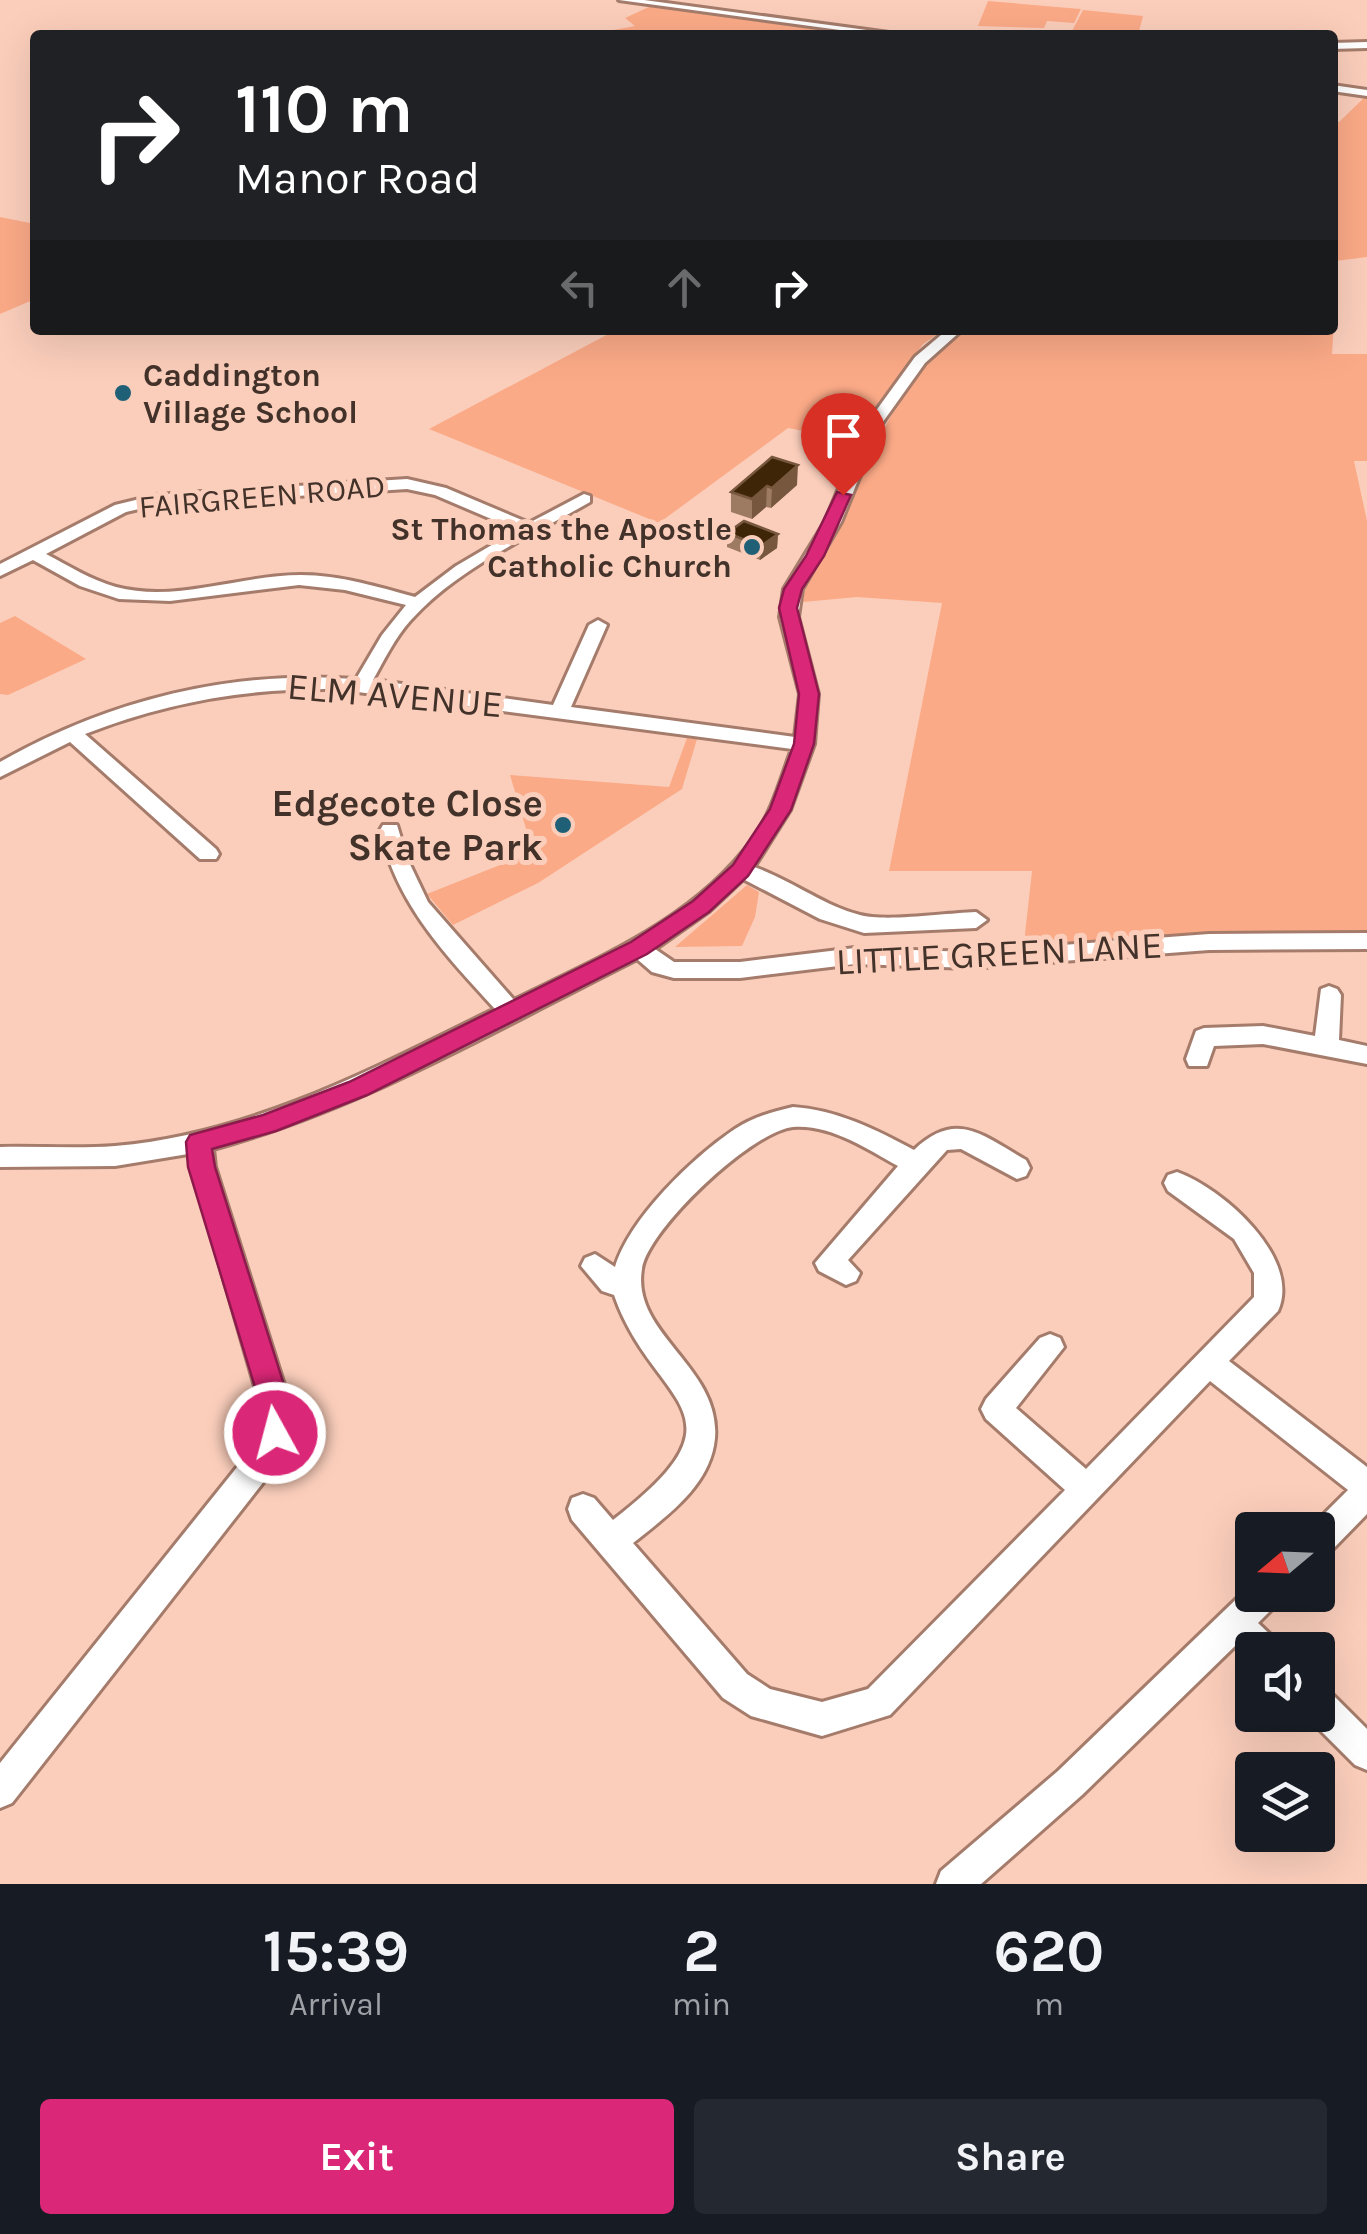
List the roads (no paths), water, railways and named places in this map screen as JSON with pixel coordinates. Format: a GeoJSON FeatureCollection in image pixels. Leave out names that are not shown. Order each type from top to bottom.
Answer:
{"type":"FeatureCollection","features":[{"type":"Feature","properties":{"kind":"street"},"geometry":{"type":"LineString","coordinates":[[623,0],[860,30]]}},
{"type":"Feature","properties":{"kind":"street"},"geometry":{"type":"LineString","coordinates":[[1338,46],[1367,44]]}},
{"type":"Feature","properties":{"kind":"street"},"geometry":{"type":"LineString","coordinates":[[1338,89],[1367,93]]}},
{"type":"Feature","properties":{"kind":"street"},"geometry":{"type":"LineString","coordinates":[[0,1157],[91,1158],[199,1142],[267,1124],[329,1101],[512,1012],[639,948],[701,906],[740,870],[780,810],[804,744],[809,694],[789,617],[793,589],[833,522],[872,426],[920,360],[949,335]]}},
{"type":"Feature","properties":{"kind":"street","name":"FAIRGREEN ROAD"},"geometry":{"type":"LineString","coordinates":[[0,570],[121,508],[156,500],[407,484],[440,491],[530,530]]}},
{"type":"Feature","properties":{"kind":"street"},"geometry":{"type":"LineString","coordinates":[[361,686],[390,636],[419,603],[584,499]]}},
{"type":"Feature","properties":{"kind":"street"},"geometry":{"type":"LineString","coordinates":[[34,554],[96,587],[123,594],[210,591],[300,580],[338,582],[419,603]]}},
{"type":"Feature","properties":{"kind":"street"},"geometry":{"type":"LineString","coordinates":[[559,712],[598,625]]}},
{"type":"Feature","properties":{"kind":"street","name":"ELM AVENUE"},"geometry":{"type":"LineString","coordinates":[[0,771],[71,732],[150,704],[219,690],[284,683],[361,686],[804,744]]}},
{"type":"Feature","properties":{"kind":"street"},"geometry":{"type":"LineString","coordinates":[[71,732],[208,854]]}},
{"type":"Feature","properties":{"kind":"street"},"geometry":{"type":"LineString","coordinates":[[390,830],[400,876],[418,909],[512,1012]]}},
{"type":"Feature","properties":{"kind":"street"},"geometry":{"type":"LineString","coordinates":[[740,870],[769,880],[828,913],[864,925],[976,920]]}},
{"type":"Feature","properties":{"kind":"street","name":"LITTLE GREEN LANE"},"geometry":{"type":"LineString","coordinates":[[639,948],[660,966],[674,970],[740,970],[856,956],[970,960],[1209,942],[1367,941]]}},
{"type":"Feature","properties":{"kind":"street"},"geometry":{"type":"LineString","coordinates":[[1327,1046],[1329,994]]}},
{"type":"Feature","properties":{"kind":"street"},"geometry":{"type":"LineString","coordinates":[[1198,1039],[1263,1035],[1367,1055]]}},
{"type":"Feature","properties":{"kind":"street"},"geometry":{"type":"LineString","coordinates":[[611,1541],[677,1485],[688,1472],[701,1436],[696,1402],[688,1384],[630,1306],[626,1286],[634,1254],[653,1222],[725,1149],[767,1122],[810,1117],[840,1124],[916,1164]]}},
{"type":"Feature","properties":{"kind":"street"},"geometry":{"type":"LineString","coordinates":[[829,1262],[941,1140],[964,1138],[1018,1168]]}},
{"type":"Feature","properties":{"kind":"street"},"geometry":{"type":"LineString","coordinates":[[0,1792],[265,1456],[275,1433],[276,1407],[202,1167],[199,1142]]}},
{"type":"Feature","properties":{"kind":"street"},"geometry":{"type":"LineString","coordinates":[[583,1509],[734,1686],[763,1704],[822,1719],[878,1703],[1084,1486],[1268,1302],[1268,1271],[1243,1231],[1177,1183]]}},
{"type":"Feature","properties":{"kind":"street"},"geometry":{"type":"LineString","coordinates":[[595,1266],[612,1282],[626,1286]]}},
{"type":"Feature","properties":{"kind":"street"},"geometry":{"type":"LineString","coordinates":[[1050,1347],[993,1411],[1084,1486]]}},
{"type":"Feature","properties":{"kind":"street"},"geometry":{"type":"LineString","coordinates":[[1207,1361],[1367,1490],[1335,1524]]}},
{"type":"Feature","properties":{"kind":"street"},"geometry":{"type":"LineString","coordinates":[[954,1884],[1070,1782],[1247,1612]]}},
{"type":"Feature","properties":{"kind":"street"},"geometry":{"type":"LineString","coordinates":[[1235,1624],[1243,1632]]}},
{"type":"Feature","properties":{"kind":"street"},"geometry":{"type":"LineString","coordinates":[[1335,1721],[1367,1752]]}},
{"type":"Feature","properties":{"kind":"place","name":"Caddington Village School"},"geometry":{"type":"Point","coordinates":[123,393]}},
{"type":"Feature","properties":{"kind":"place","name":"St Thomas the Apostle Catholic Church"},"geometry":{"type":"Point","coordinates":[752,547]}},
{"type":"Feature","properties":{"kind":"place","name":"Edgecote Close Skate Park"},"geometry":{"type":"Point","coordinates":[563,825]}}]}
